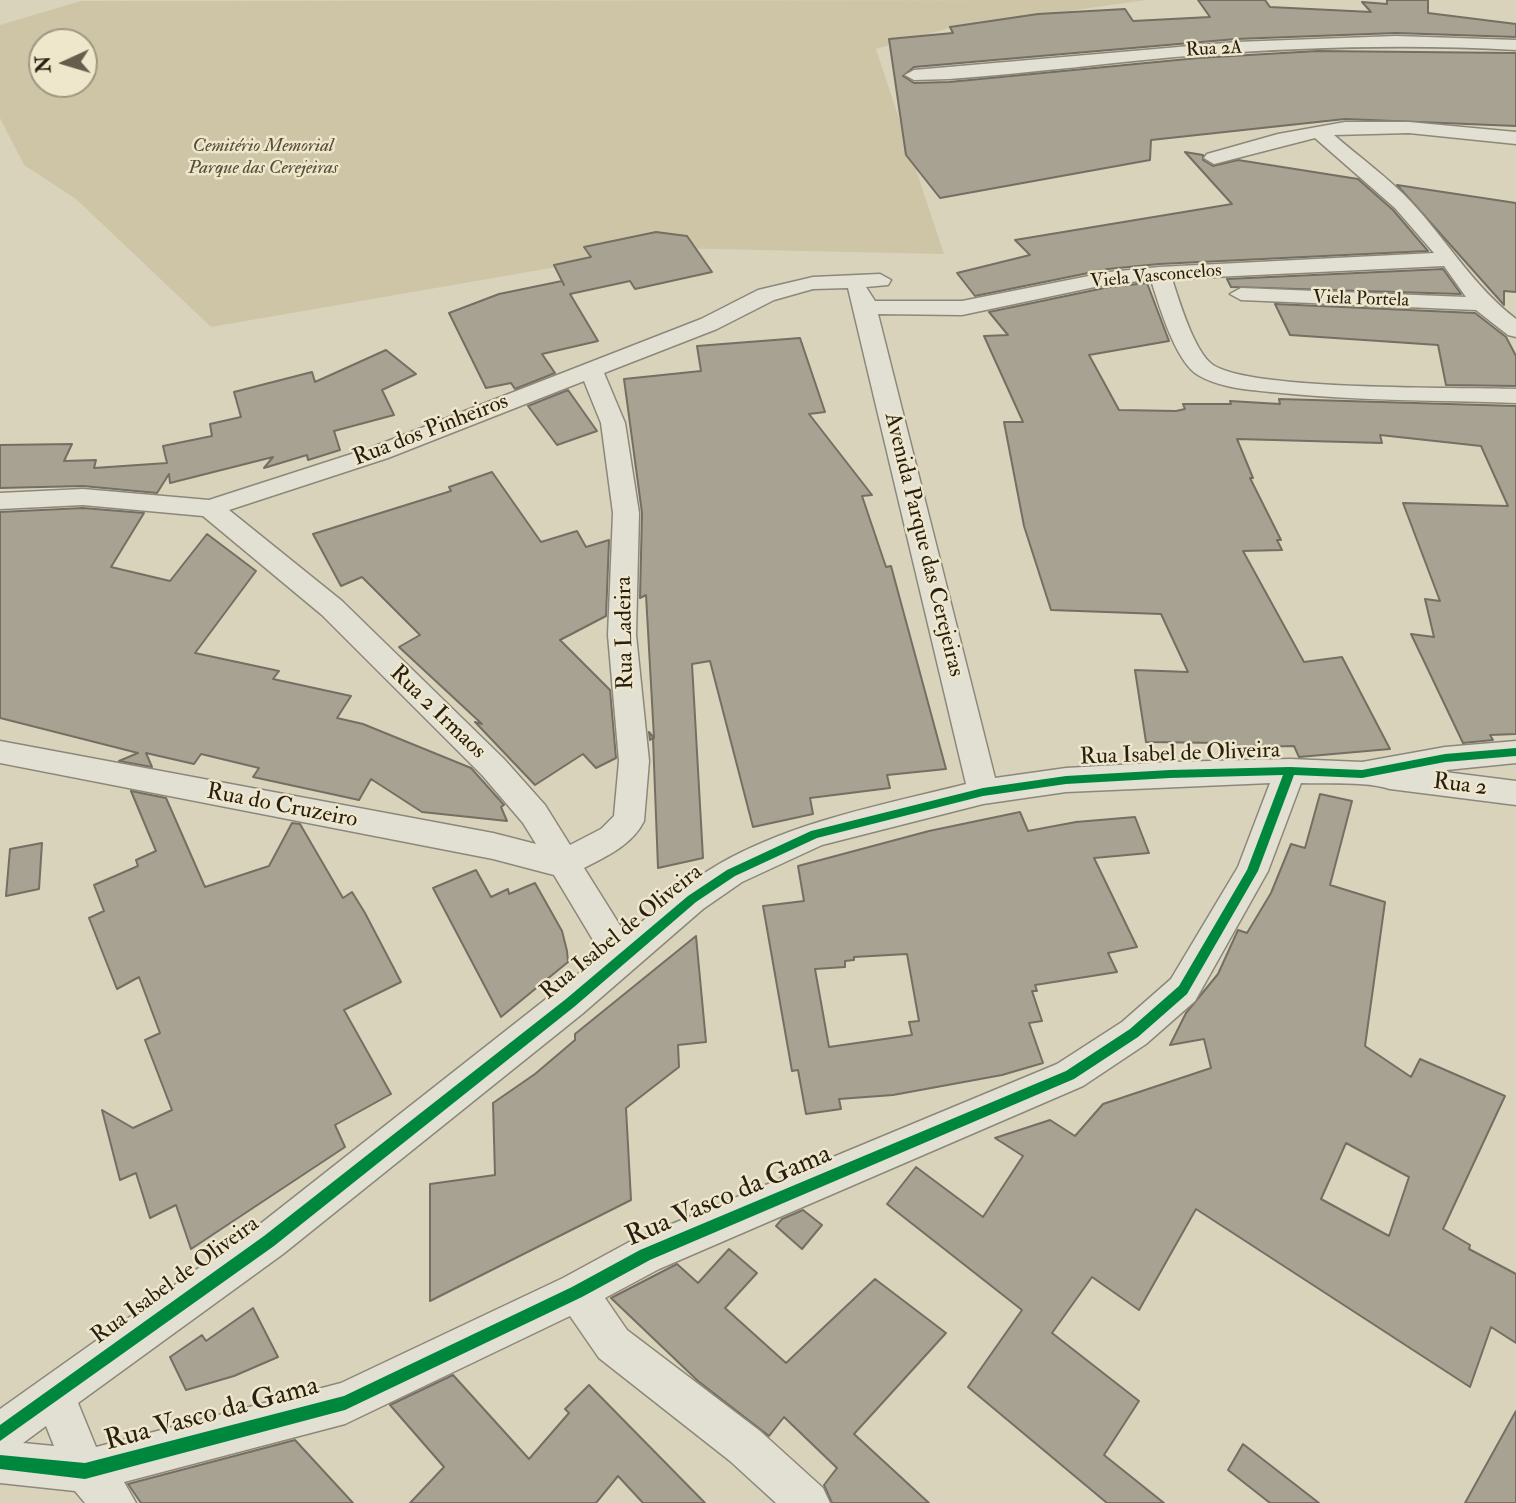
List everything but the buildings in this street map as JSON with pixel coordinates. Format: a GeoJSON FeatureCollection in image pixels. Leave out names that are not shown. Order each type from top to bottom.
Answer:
{"type":"FeatureCollection","features":[{"type":"Feature","properties":{"kind":"street","name":"Rua 2A"},"geometry":{"type":"LineString","coordinates":[[914,75],[1017,70],[1197,50],[1365,44],[1516,45]]}},
{"type":"Feature","properties":{"kind":"street"},"geometry":{"type":"LineString","coordinates":[[1214,158],[1319,132],[1388,128],[1516,138]]}},
{"type":"Feature","properties":{"kind":"street"},"geometry":{"type":"LineString","coordinates":[[1319,132],[1402,204],[1450,259],[1482,304],[1516,330]]}},
{"type":"Feature","properties":{"kind":"street","name":"Viela Vasconcelos"},"geometry":{"type":"LineString","coordinates":[[863,291],[962,308],[1109,278],[1159,273],[1450,259]]}},
{"type":"Feature","properties":{"kind":"street"},"geometry":{"type":"LineString","coordinates":[[1159,273],[1184,335],[1204,369],[1230,382],[1516,396]]}},
{"type":"Feature","properties":{"kind":"street","name":"Rua dos Pinheiros"},"geometry":{"type":"LineString","coordinates":[[0,501],[83,497],[210,508],[379,453],[709,324],[766,295],[813,283],[863,291]]}},
{"type":"Feature","properties":{"kind":"street","name":"Avenida Parque das Cerejeiras"},"geometry":{"type":"LineString","coordinates":[[863,291],[983,792]]}},
{"type":"Feature","properties":{"kind":"street","name":"Viela Portela"},"geometry":{"type":"LineString","coordinates":[[1241,294],[1482,304]]}},
{"type":"Feature","properties":{"kind":"street","name":"Rua Ladeira"},"geometry":{"type":"LineString","coordinates":[[563,864],[612,838],[629,821],[634,761],[622,635],[626,513],[623,480],[613,423],[592,371]]}},
{"type":"Feature","properties":{"kind":"street","name":"Rua 2 Irmaos"},"geometry":{"type":"LineString","coordinates":[[210,508],[331,608],[493,767],[534,814],[621,957]]}},
{"type":"Feature","properties":{"kind":"street","name":"Rua do Cruzeiro"},"geometry":{"type":"LineString","coordinates":[[0,752],[493,846],[563,864]]}},
{"type":"Feature","properties":{"kind":"street","name":"Rua Isabel de Oliveira"},"geometry":{"type":"LineString","coordinates":[[0,1434],[269,1241],[570,1003],[692,899],[731,873],[814,834],[983,792],[1066,780],[1290,771],[1362,774],[1445,758],[1516,752]]}},
{"type":"Feature","properties":{"kind":"street","name":"Rua Vasco da Gama"},"geometry":{"type":"LineString","coordinates":[[0,1462],[85,1471],[345,1403],[717,1222],[1057,1081],[1134,1033],[1183,990],[1252,872],[1290,771]]}},
{"type":"Feature","properties":{"kind":"street","name":"Rua 2"},"geometry":{"type":"LineString","coordinates":[[1362,774],[1516,793]]}},
{"type":"Feature","properties":{"kind":"street"},"geometry":{"type":"LineString","coordinates":[[577,1292],[613,1344],[745,1446],[808,1503]]}},
{"type":"Feature","properties":{"kind":"street"},"geometry":{"type":"LineString","coordinates":[[54,1395],[85,1471],[114,1503]]}},
{"type":"Feature","properties":{"kind":"green space","name":"Cemitério Memorial Parque das Cerejeiras"},"geometry":{"type":"Polygon","coordinates":[[[1146,0],[949,28],[876,49],[944,254],[666,248],[211,327],[76,199],[24,165],[0,118],[0,25],[81,1],[1146,0]]]}},
{"type":"Feature","properties":{"kind":"cycle path"},"geometry":{"type":"LineString","coordinates":[[0,1434],[269,1241],[570,1003],[692,899],[731,873],[815,834],[983,792],[1066,780],[1290,771],[1362,774],[1445,758],[1516,752]]}},
{"type":"Feature","properties":{"kind":"cycle path"},"geometry":{"type":"LineString","coordinates":[[0,1462],[85,1471],[345,1403],[577,1292],[645,1255],[1070,1075],[1134,1033],[1183,990],[1252,871],[1290,771]]}}]}
